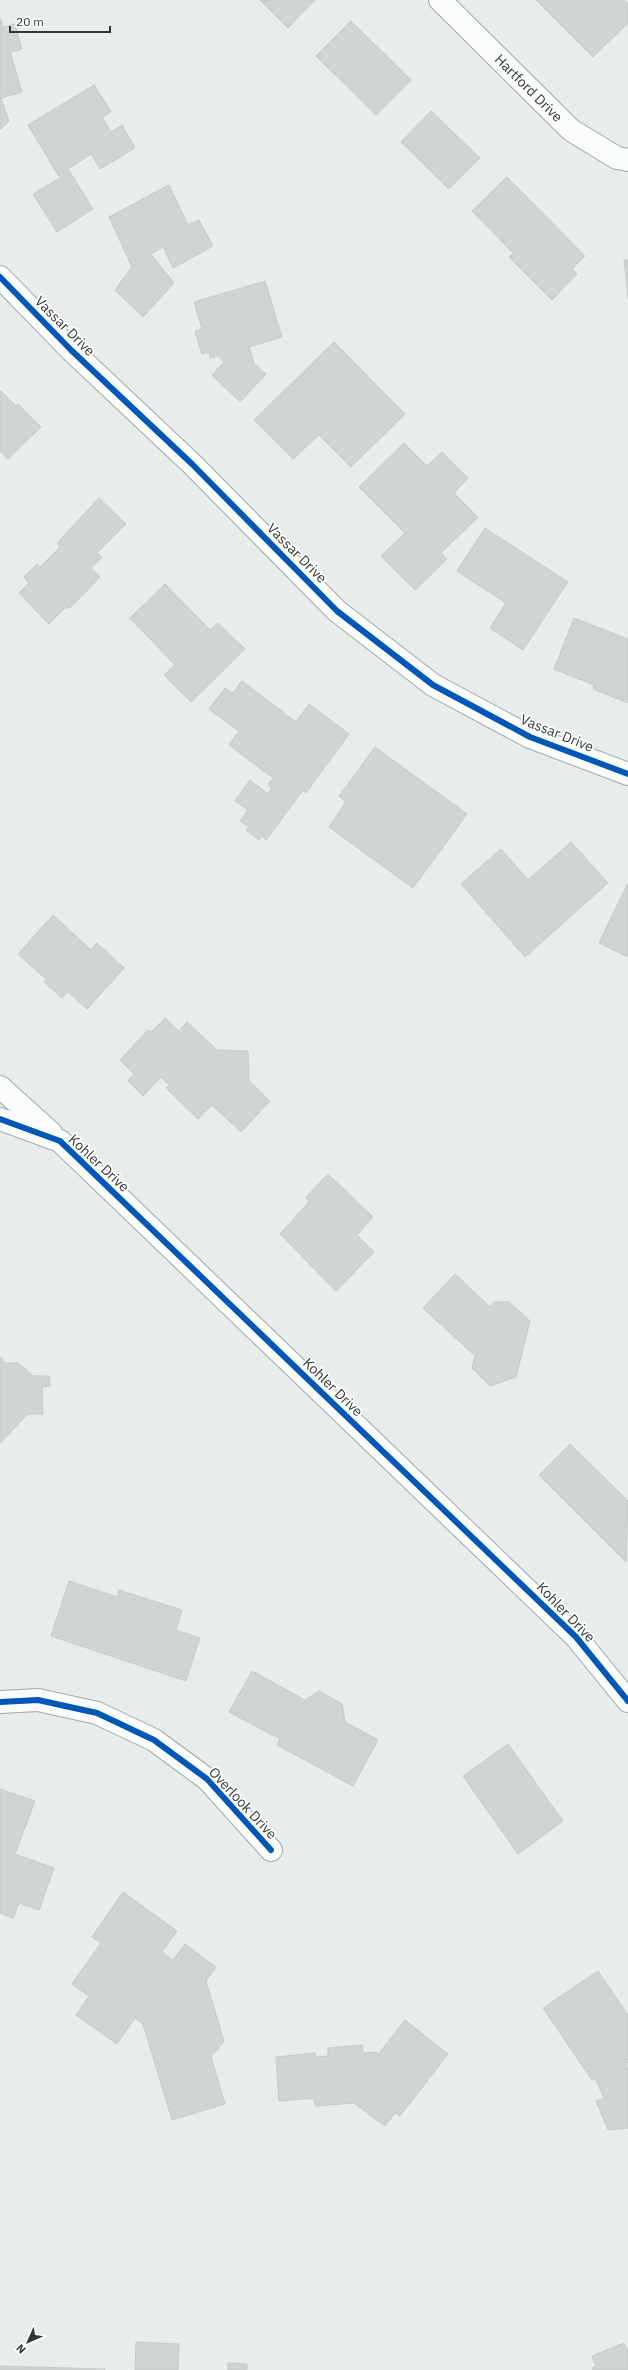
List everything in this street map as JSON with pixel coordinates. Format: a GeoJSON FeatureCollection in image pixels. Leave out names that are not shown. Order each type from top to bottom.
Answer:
{"type":"FeatureCollection","features":[{"type":"Feature","properties":{"kind":"street","name":"Hartford Drive"},"geometry":{"type":"LineString","coordinates":[[440,0],[571,130],[617,158],[628,160]]}},
{"type":"Feature","properties":{"kind":"street","name":"Vassar Drive"},"geometry":{"type":"LineString","coordinates":[[0,277],[71,350],[192,464],[337,611],[433,685],[530,737],[628,774]]}},
{"type":"Feature","properties":{"kind":"street"},"geometry":{"type":"LineString","coordinates":[[0,1087],[60,1141]]}},
{"type":"Feature","properties":{"kind":"street","name":"Kohler Drive"},"geometry":{"type":"LineString","coordinates":[[0,1119],[60,1141],[576,1637],[628,1701]]}},
{"type":"Feature","properties":{"kind":"street","name":"Overlook Drive"},"geometry":{"type":"LineString","coordinates":[[0,1702],[38,1700],[97,1713],[154,1740],[207,1779],[271,1850]]}},
{"type":"Feature","properties":{"kind":"building"},"geometry":{"type":"Polygon","coordinates":[[[260,0],[315,0],[288,28],[260,0]]]}},
{"type":"Feature","properties":{"kind":"building"},"geometry":{"type":"Polygon","coordinates":[[[536,0],[624,0],[628,4],[628,23],[593,57],[536,0]]]}},
{"type":"Feature","properties":{"kind":"building"},"geometry":{"type":"Polygon","coordinates":[[[0,17],[3,27],[15,24],[22,49],[10,52],[22,92],[1,98],[9,121],[0,130],[0,17]]]}},
{"type":"Feature","properties":{"kind":"building"},"geometry":{"type":"Polygon","coordinates":[[[351,21],[411,80],[376,115],[316,56],[351,21]]]}},
{"type":"Feature","properties":{"kind":"building"},"geometry":{"type":"Polygon","coordinates":[[[94,85],[111,112],[102,117],[111,132],[122,125],[135,148],[100,169],[91,154],[68,169],[93,209],[57,232],[33,194],[60,178],[28,125],[94,85]]]}},
{"type":"Feature","properties":{"kind":"building"},"geometry":{"type":"Polygon","coordinates":[[[431,111],[480,158],[449,189],[401,142],[431,111]]]}},
{"type":"Feature","properties":{"kind":"building"},"geometry":{"type":"Polygon","coordinates":[[[507,177],[585,256],[572,269],[577,274],[552,300],[509,257],[513,253],[472,211],[507,177]]]}},
{"type":"Feature","properties":{"kind":"building"},"geometry":{"type":"Polygon","coordinates":[[[169,185],[188,225],[199,220],[213,246],[173,268],[163,247],[151,254],[174,283],[143,317],[115,290],[132,267],[109,217],[169,185]]]}},
{"type":"Feature","properties":{"kind":"building"},"geometry":{"type":"Polygon","coordinates":[[[624,260],[628,260],[628,298],[624,260]]]}},
{"type":"Feature","properties":{"kind":"building"},"geometry":{"type":"Polygon","coordinates":[[[265,281],[282,337],[249,347],[254,363],[266,374],[240,402],[212,375],[224,362],[218,356],[210,358],[209,352],[202,354],[195,331],[202,329],[194,302],[265,281]]]}},
{"type":"Feature","properties":{"kind":"building"},"geometry":{"type":"Polygon","coordinates":[[[334,342],[405,414],[351,467],[319,435],[293,459],[254,420],[334,342]]]}},
{"type":"Feature","properties":{"kind":"building"},"geometry":{"type":"Polygon","coordinates":[[[0,390],[16,406],[18,404],[41,427],[8,459],[0,451],[0,390]]]}},
{"type":"Feature","properties":{"kind":"building"},"geometry":{"type":"Polygon","coordinates":[[[404,443],[427,466],[442,452],[468,478],[454,493],[478,517],[441,553],[447,559],[415,590],[381,556],[405,533],[359,487],[404,443]]]}},
{"type":"Feature","properties":{"kind":"building"},"geometry":{"type":"Polygon","coordinates":[[[99,498],[126,524],[97,553],[102,557],[91,568],[100,577],[71,607],[65,608],[49,624],[19,593],[29,583],[24,577],[37,564],[40,567],[60,547],[57,543],[99,498]]]}},
{"type":"Feature","properties":{"kind":"building"},"geometry":{"type":"Polygon","coordinates":[[[485,528],[568,582],[523,650],[490,628],[506,603],[457,571],[485,528]]]}},
{"type":"Feature","properties":{"kind":"building"},"geometry":{"type":"Polygon","coordinates":[[[165,584],[210,630],[218,623],[245,649],[191,702],[164,675],[175,665],[130,618],[165,584]]]}},
{"type":"Feature","properties":{"kind":"building"},"geometry":{"type":"Polygon","coordinates":[[[574,618],[628,639],[628,703],[593,689],[594,685],[554,669],[574,618]]]}},
{"type":"Feature","properties":{"kind":"building"},"geometry":{"type":"Polygon","coordinates":[[[242,681],[296,722],[309,704],[349,734],[306,793],[303,790],[266,840],[262,836],[259,840],[246,830],[249,827],[240,821],[248,810],[235,801],[250,780],[268,794],[272,788],[268,785],[273,778],[229,745],[239,731],[209,709],[225,688],[233,693],[242,681]]]}},
{"type":"Feature","properties":{"kind":"building"},"geometry":{"type":"Polygon","coordinates":[[[375,747],[467,814],[413,888],[329,827],[346,802],[339,796],[375,747]]]}},
{"type":"Feature","properties":{"kind":"building"},"geometry":{"type":"Polygon","coordinates":[[[571,842],[608,883],[525,957],[461,884],[501,849],[528,880],[571,842]]]}},
{"type":"Feature","properties":{"kind":"building"},"geometry":{"type":"Polygon","coordinates":[[[628,883],[628,957],[599,943],[628,883]]]}},
{"type":"Feature","properties":{"kind":"building"},"geometry":{"type":"Polygon","coordinates":[[[53,915],[91,950],[97,943],[124,968],[87,1009],[68,992],[62,998],[44,982],[47,980],[18,954],[53,915]]]}},
{"type":"Feature","properties":{"kind":"building"},"geometry":{"type":"Polygon","coordinates":[[[165,1018],[179,1031],[187,1022],[217,1050],[248,1051],[249,1081],[270,1101],[241,1132],[212,1105],[198,1119],[166,1088],[169,1085],[161,1077],[143,1096],[128,1081],[134,1074],[120,1060],[148,1030],[151,1032],[165,1018]]]}},
{"type":"Feature","properties":{"kind":"building"},"geometry":{"type":"Polygon","coordinates":[[[328,1174],[373,1217],[357,1235],[374,1252],[336,1291],[280,1234],[309,1202],[306,1197],[328,1174]]]}},
{"type":"Feature","properties":{"kind":"building"},"geometry":{"type":"Polygon","coordinates":[[[455,1274],[490,1307],[494,1302],[509,1302],[530,1321],[516,1377],[490,1386],[472,1368],[475,1356],[423,1308],[455,1274]]]}},
{"type":"Feature","properties":{"kind":"building"},"geometry":{"type":"Polygon","coordinates":[[[0,1357],[5,1363],[18,1363],[33,1376],[49,1376],[50,1386],[42,1387],[43,1414],[28,1414],[0,1443],[0,1357]]]}},
{"type":"Feature","properties":{"kind":"building"},"geometry":{"type":"Polygon","coordinates":[[[570,1444],[628,1501],[626,1562],[539,1475],[570,1444]]]}},
{"type":"Feature","properties":{"kind":"building"},"geometry":{"type":"Polygon","coordinates":[[[69,1581],[117,1597],[119,1590],[182,1610],[176,1630],[200,1638],[186,1681],[51,1636],[69,1581]]]}},
{"type":"Feature","properties":{"kind":"building"},"geometry":{"type":"Polygon","coordinates":[[[252,1671],[305,1700],[319,1691],[342,1704],[345,1722],[378,1740],[353,1786],[277,1745],[280,1739],[229,1712],[252,1671]]]}},
{"type":"Feature","properties":{"kind":"building"},"geometry":{"type":"Polygon","coordinates":[[[508,1744],[563,1821],[518,1854],[463,1776],[508,1744]]]}},
{"type":"Feature","properties":{"kind":"building"},"geometry":{"type":"Polygon","coordinates":[[[0,1789],[35,1801],[15,1854],[54,1868],[39,1910],[19,1903],[13,1918],[0,1913],[0,1789]]]}},
{"type":"Feature","properties":{"kind":"building"},"geometry":{"type":"Polygon","coordinates":[[[123,1892],[177,1931],[162,1952],[173,1960],[185,1944],[216,1967],[206,1981],[224,2041],[211,2057],[225,2104],[172,2120],[143,2024],[135,2018],[117,2044],[76,2015],[89,1996],[72,1984],[101,1943],[92,1937],[123,1892]]]}},
{"type":"Feature","properties":{"kind":"building"},"geometry":{"type":"Polygon","coordinates":[[[598,1971],[628,2015],[628,2062],[626,2064],[628,2068],[628,2128],[608,2130],[596,2101],[604,2098],[595,2078],[592,2080],[543,2008],[598,1971]]]}},
{"type":"Feature","properties":{"kind":"building"},"geometry":{"type":"Polygon","coordinates":[[[405,2020],[448,2054],[400,2116],[395,2113],[385,2126],[354,2103],[315,2106],[314,2098],[279,2101],[276,2057],[315,2053],[315,2057],[328,2056],[328,2048],[362,2045],[363,2053],[377,2052],[377,2056],[405,2020]]]}},
{"type":"Feature","properties":{"kind":"building"},"geometry":{"type":"Polygon","coordinates":[[[136,2342],[179,2344],[178,2370],[135,2370],[136,2342]]]}},
{"type":"Feature","properties":{"kind":"building"},"geometry":{"type":"Polygon","coordinates":[[[624,2343],[628,2352],[628,2370],[593,2370],[592,2368],[596,2366],[592,2356],[624,2343]]]}},
{"type":"Feature","properties":{"kind":"building"},"geometry":{"type":"Polygon","coordinates":[[[228,2363],[247,2364],[247,2370],[228,2370],[228,2363]]]}},
{"type":"Feature","properties":{"kind":"building"},"geometry":{"type":"Polygon","coordinates":[[[0,2366],[105,2369],[105,2370],[0,2370],[0,2366]]]}},
{"type":"Feature","properties":{"kind":"cycle path"},"geometry":{"type":"LineString","coordinates":[[0,277],[71,350],[192,464],[337,611],[433,685],[530,737],[628,774]]}},
{"type":"Feature","properties":{"kind":"cycle path"},"geometry":{"type":"LineString","coordinates":[[0,1119],[60,1141],[576,1637],[628,1701]]}},
{"type":"Feature","properties":{"kind":"cycle path"},"geometry":{"type":"LineString","coordinates":[[0,1702],[38,1700],[97,1713],[154,1740],[207,1779],[271,1850]]}}]}
